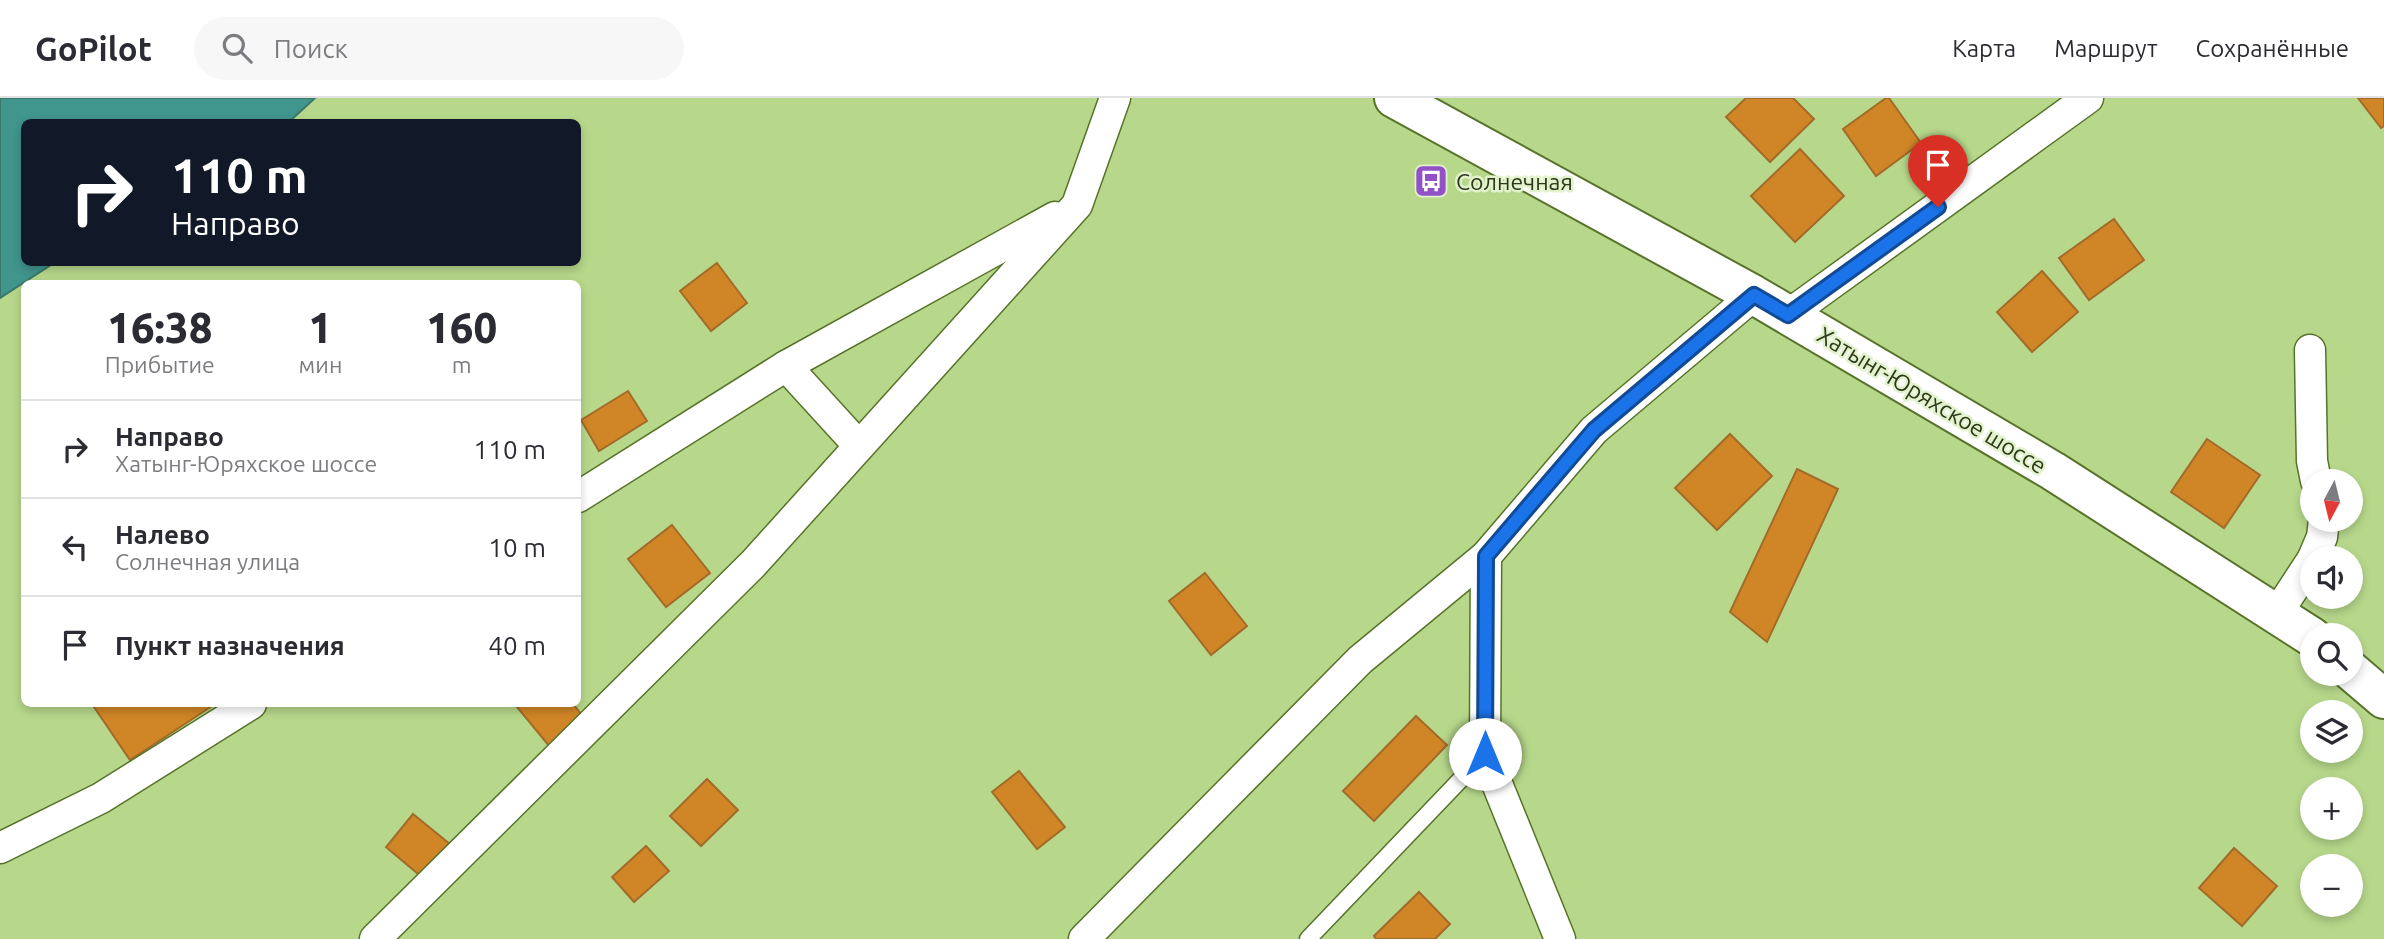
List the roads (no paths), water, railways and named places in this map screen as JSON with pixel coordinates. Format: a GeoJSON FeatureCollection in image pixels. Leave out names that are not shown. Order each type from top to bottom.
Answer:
{"type":"FeatureCollection","features":[{"type":"Feature","properties":{"kind":"street"},"geometry":{"type":"LineString","coordinates":[[375,939],[753,564],[1077,205],[1115,98]]}},
{"type":"Feature","properties":{"kind":"street"},"geometry":{"type":"LineString","coordinates":[[1788,315],[2088,98]]}},
{"type":"Feature","properties":{"kind":"street","name":"Хатынг-Юряхское шоссе"},"geometry":{"type":"LineString","coordinates":[[1402,99],[1754,295],[2053,471],[2300,630]]}},
{"type":"Feature","properties":{"kind":"street"},"geometry":{"type":"LineString","coordinates":[[581,495],[786,366],[1077,205]]}},
{"type":"Feature","properties":{"kind":"street"},"geometry":{"type":"LineString","coordinates":[[1084,939],[1360,660],[1486,556],[1594,430],[1754,295]]}},
{"type":"Feature","properties":{"kind":"street"},"geometry":{"type":"LineString","coordinates":[[2310,351],[2314,469]]}},
{"type":"Feature","properties":{"kind":"street"},"geometry":{"type":"LineString","coordinates":[[786,366],[859,446]]}},
{"type":"Feature","properties":{"kind":"street"},"geometry":{"type":"LineString","coordinates":[[1486,556],[1485,754],[1560,939]]}},
{"type":"Feature","properties":{"kind":"street"},"geometry":{"type":"LineString","coordinates":[[2276,615],[2300,578]]}},
{"type":"Feature","properties":{"kind":"street"},"geometry":{"type":"LineString","coordinates":[[2363,681],[2384,699]]}},
{"type":"Feature","properties":{"kind":"street"},"geometry":{"type":"LineString","coordinates":[[0,848],[101,798],[246,707]]}},
{"type":"Feature","properties":{"kind":"lane"},"geometry":{"type":"LineString","coordinates":[[1308,939],[1485,754]]}},
{"type":"Feature","properties":{"kind":"water"},"geometry":{"type":"Polygon","coordinates":[[[0,98],[315,98],[292,119],[21,119],[21,266],[49,266],[28,280],[21,280],[21,284],[0,298],[0,98]]]}},
{"type":"Feature","properties":{"kind":"place","name":"Солнечная"},"geometry":{"type":"Point","coordinates":[1431,181]}}]}
